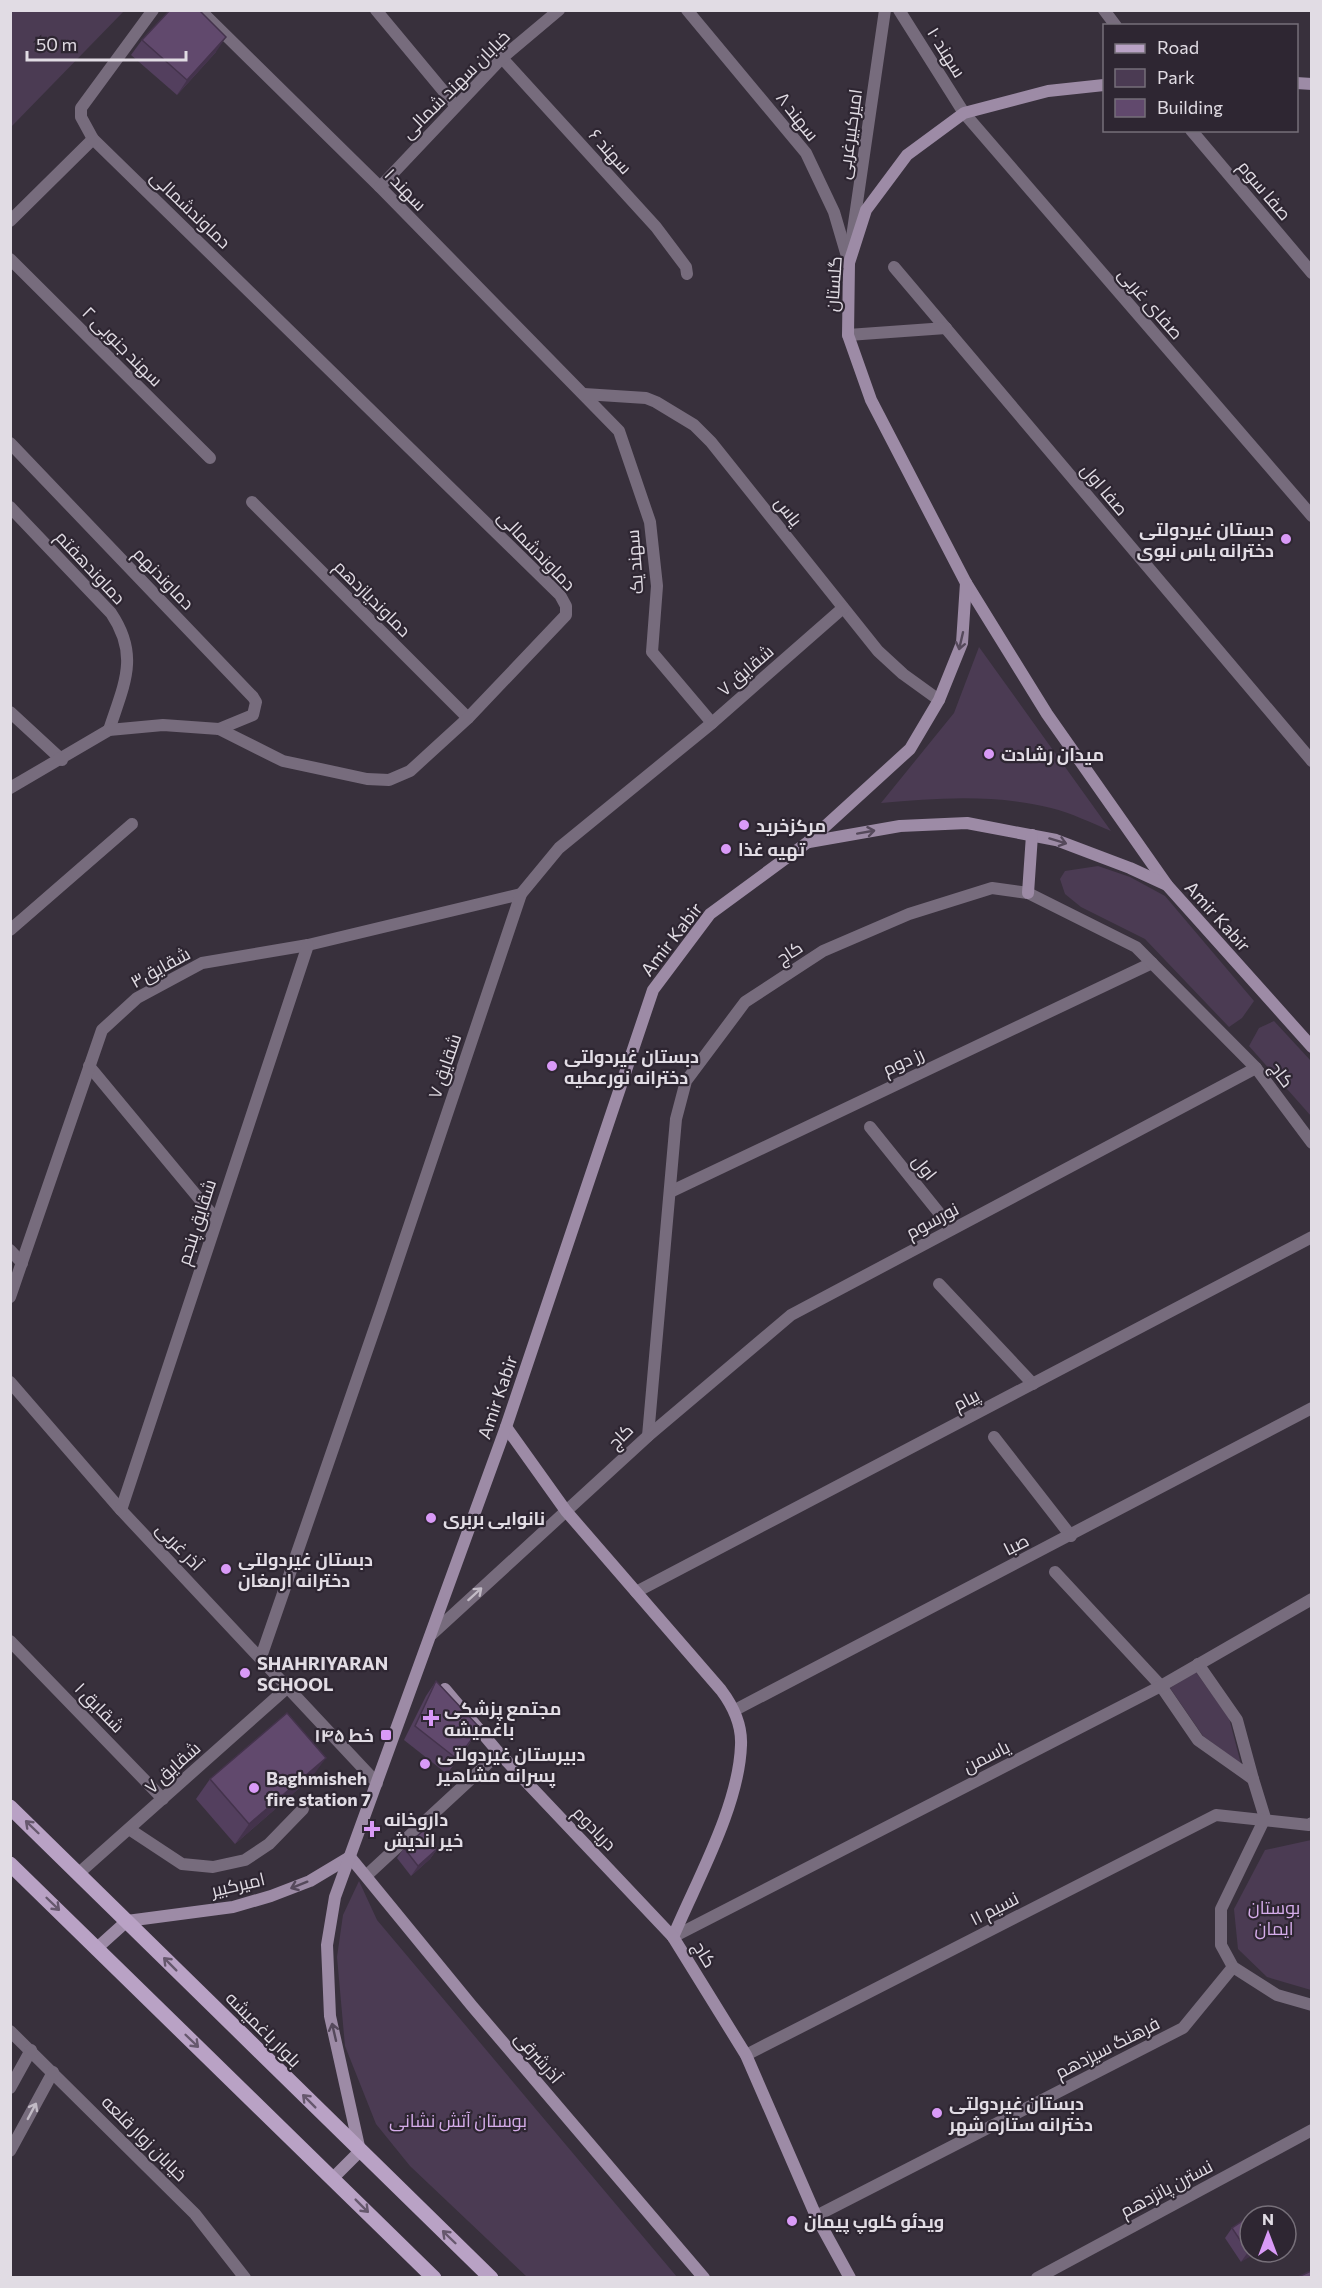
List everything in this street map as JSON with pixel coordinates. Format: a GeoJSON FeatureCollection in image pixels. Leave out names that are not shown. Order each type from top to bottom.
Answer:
{"type":"FeatureCollection","features":[{"type":"Feature","properties":{"kind":"main road","name":"گلستان"},"geometry":{"type":"LineString","coordinates":[[1103,85],[1048,91],[964,113],[907,155],[866,210],[849,263],[848,335],[871,400],[966,583],[1047,714],[1167,885]]}},
{"type":"Feature","properties":{"kind":"main road"},"geometry":{"type":"LineString","coordinates":[[808,842],[910,749],[939,700],[962,643],[966,583]]}},
{"type":"Feature","properties":{"kind":"main road","name":"Amir Kabir"},"geometry":{"type":"LineString","coordinates":[[360,2151],[330,2016],[327,1945],[335,1898],[506,1427],[653,990],[710,914],[808,842],[900,826],[967,823],[1032,835],[1066,844],[1167,885],[1311,1047]]}},
{"type":"Feature","properties":{"kind":"main road"},"geometry":{"type":"LineString","coordinates":[[1028,893],[1032,835]]}},
{"type":"Feature","properties":{"kind":"main road","name":"کاج"},"geometry":{"type":"LineString","coordinates":[[506,1427],[566,1511],[721,1690],[735,1710],[741,1744],[732,1801],[673,1937],[746,2055],[816,2216],[850,2277]]}},
{"type":"Feature","properties":{"kind":"main road","name":"دریادوم"},"geometry":{"type":"LineString","coordinates":[[445,1689],[499,1753],[673,1937]]}},
{"type":"Feature","properties":{"kind":"main road","name":"بلوار باغمیشه"},"geometry":{"type":"LineString","coordinates":[[10,1807],[491,2277]]}},
{"type":"Feature","properties":{"kind":"main road","name":"آذرشرقی"},"geometry":{"type":"LineString","coordinates":[[350,1857],[472,2006],[704,2277]]}},
{"type":"Feature","properties":{"kind":"main road","name":"امیرکبیر"},"geometry":{"type":"LineString","coordinates":[[127,1921],[233,1907],[310,1881],[350,1857]]}},
{"type":"Feature","properties":{"kind":"main road"},"geometry":{"type":"LineString","coordinates":[[10,1864],[434,2277]]}},
{"type":"Feature","properties":{"kind":"main road"},"geometry":{"type":"LineString","coordinates":[[98,1948],[127,1921]]}},
{"type":"Feature","properties":{"kind":"main road"},"geometry":{"type":"LineString","coordinates":[[333,2178],[360,2151]]}},
{"type":"Feature","properties":{"kind":"street"},"geometry":{"type":"LineString","coordinates":[[10,221],[93,139],[81,117],[81,108],[153,10]]}},
{"type":"Feature","properties":{"kind":"street","name":"سهند ۱"},"geometry":{"type":"LineString","coordinates":[[200,10],[380,187],[584,394]]}},
{"type":"Feature","properties":{"kind":"street"},"geometry":{"type":"LineString","coordinates":[[376,10],[455,105]]}},
{"type":"Feature","properties":{"kind":"street","name":"خیابان سهند شمالی"},"geometry":{"type":"LineString","coordinates":[[380,187],[455,105],[502,58],[559,10]]}},
{"type":"Feature","properties":{"kind":"street","name":"سهند ۸"},"geometry":{"type":"LineString","coordinates":[[687,10],[806,153],[834,212],[849,263]]}},
{"type":"Feature","properties":{"kind":"street","name":"امیرکبیرغربی"},"geometry":{"type":"LineString","coordinates":[[849,263],[885,10]]}},
{"type":"Feature","properties":{"kind":"street","name":"سهند ۱۰"},"geometry":{"type":"LineString","coordinates":[[899,10],[964,113]]}},
{"type":"Feature","properties":{"kind":"street"},"geometry":{"type":"LineString","coordinates":[[1104,10],[1114,24]]}},
{"type":"Feature","properties":{"kind":"street","name":"سهند ۶"},"geometry":{"type":"LineString","coordinates":[[502,58],[656,227],[686,267],[687,274]]}},
{"type":"Feature","properties":{"kind":"street","name":"صفای غربی"},"geometry":{"type":"LineString","coordinates":[[964,113],[1311,516]]}},
{"type":"Feature","properties":{"kind":"street","name":"صفا سوم"},"geometry":{"type":"LineString","coordinates":[[1193,132],[1311,273]]}},
{"type":"Feature","properties":{"kind":"street","name":"دماوندشمالی"},"geometry":{"type":"LineString","coordinates":[[93,139],[564,600],[566,615],[468,718],[410,771],[389,780],[368,779],[283,761],[219,729],[163,725],[109,730]]}},
{"type":"Feature","properties":{"kind":"street","name":"سهند جنوبی ۲"},"geometry":{"type":"LineString","coordinates":[[10,259],[210,458]]}},
{"type":"Feature","properties":{"kind":"street","name":"صفا اول"},"geometry":{"type":"LineString","coordinates":[[894,267],[1311,761]]}},
{"type":"Feature","properties":{"kind":"street"},"geometry":{"type":"LineString","coordinates":[[848,335],[946,328]]}},
{"type":"Feature","properties":{"kind":"street","name":"یاس"},"geometry":{"type":"LineString","coordinates":[[584,394],[645,398],[694,425],[711,442],[878,651],[903,674],[939,700]]}},
{"type":"Feature","properties":{"kind":"street","name":"سهند یک"},"geometry":{"type":"LineString","coordinates":[[584,394],[619,431],[650,522],[657,586],[652,652],[712,723]]}},
{"type":"Feature","properties":{"kind":"street","name":"دماوندنهم"},"geometry":{"type":"LineString","coordinates":[[10,443],[253,697],[256,702],[253,715],[219,729]]}},
{"type":"Feature","properties":{"kind":"street","name":"دماوندیازدهم"},"geometry":{"type":"LineString","coordinates":[[252,502],[468,718]]}},
{"type":"Feature","properties":{"kind":"street","name":"دماوندهفتم"},"geometry":{"type":"LineString","coordinates":[[10,507],[111,613],[123,630],[129,653],[127,673],[109,730]]}},
{"type":"Feature","properties":{"kind":"street","name":"شقایق ۷"},"geometry":{"type":"LineString","coordinates":[[261,1657],[382,1307],[520,894],[559,848],[712,723],[843,608]]}},
{"type":"Feature","properties":{"kind":"street"},"geometry":{"type":"LineString","coordinates":[[10,712],[62,760]]}},
{"type":"Feature","properties":{"kind":"street"},"geometry":{"type":"LineString","coordinates":[[10,789],[109,730]]}},
{"type":"Feature","properties":{"kind":"street"},"geometry":{"type":"LineString","coordinates":[[10,930],[132,824]]}},
{"type":"Feature","properties":{"kind":"street","name":"کاج"},"geometry":{"type":"LineString","coordinates":[[432,1634],[648,1436],[676,1119],[686,1081],[745,1002],[823,951],[909,914],[992,888],[1028,893],[1137,947],[1256,1068],[1311,1143]]}},
{"type":"Feature","properties":{"kind":"street","name":"شقایق۳"},"geometry":{"type":"LineString","coordinates":[[10,1297],[102,1030],[137,998],[202,963],[308,945],[520,894]]}},
{"type":"Feature","properties":{"kind":"street","name":"شقایق پنجم"},"geometry":{"type":"LineString","coordinates":[[121,1510],[308,945]]}},
{"type":"Feature","properties":{"kind":"street","name":"رز دوم"},"geometry":{"type":"LineString","coordinates":[[670,1192],[1152,963]]}},
{"type":"Feature","properties":{"kind":"street"},"geometry":{"type":"LineString","coordinates":[[89,1066],[216,1219]]}},
{"type":"Feature","properties":{"kind":"street","name":"نورسوم"},"geometry":{"type":"LineString","coordinates":[[648,1436],[791,1315],[1256,1068]]}},
{"type":"Feature","properties":{"kind":"street","name":"اول"},"geometry":{"type":"LineString","coordinates":[[870,1127],[952,1229]]}},
{"type":"Feature","properties":{"kind":"street","name":"پیام"},"geometry":{"type":"LineString","coordinates":[[636,1592],[1311,1237]]}},
{"type":"Feature","properties":{"kind":"street"},"geometry":{"type":"LineString","coordinates":[[10,1250],[22,1263]]}},
{"type":"Feature","properties":{"kind":"street"},"geometry":{"type":"LineString","coordinates":[[939,1284],[1033,1384]]}},
{"type":"Feature","properties":{"kind":"street","name":"آذر غربی"},"geometry":{"type":"LineString","coordinates":[[10,1382],[121,1510],[377,1783]]}},
{"type":"Feature","properties":{"kind":"street","name":"صبا"},"geometry":{"type":"LineString","coordinates":[[735,1710],[1071,1536],[1311,1408]]}},
{"type":"Feature","properties":{"kind":"street"},"geometry":{"type":"LineString","coordinates":[[994,1437],[1071,1536]]}},
{"type":"Feature","properties":{"kind":"street"},"geometry":{"type":"LineString","coordinates":[[1056,1572],[1161,1686],[1198,1740],[1253,1779]]}},
{"type":"Feature","properties":{"kind":"street","name":"یاسمن"},"geometry":{"type":"LineString","coordinates":[[673,1937],[1161,1686],[1311,1599]]}},
{"type":"Feature","properties":{"kind":"street","name":"شقایق ۱"},"geometry":{"type":"LineString","coordinates":[[10,1641],[163,1799]]}},
{"type":"Feature","properties":{"kind":"street"},"geometry":{"type":"LineString","coordinates":[[1198,1664],[1237,1720],[1264,1818],[1221,1909],[1221,1945],[1233,1966],[1277,1995],[1311,2005]]}},
{"type":"Feature","properties":{"kind":"street","name":"شقایق ۷"},"geometry":{"type":"LineString","coordinates":[[79,1873],[288,1687]]}},
{"type":"Feature","properties":{"kind":"street"},"geometry":{"type":"LineString","coordinates":[[367,1875],[499,1753]]}},
{"type":"Feature","properties":{"kind":"street"},"geometry":{"type":"LineString","coordinates":[[129,1829],[182,1864],[213,1867],[245,1860],[269,1844],[303,1809]]}},
{"type":"Feature","properties":{"kind":"street","name":"نسیم ۱۱"},"geometry":{"type":"LineString","coordinates":[[746,2055],[1216,1815],[1264,1818],[1309,1825],[1311,1823]]}},
{"type":"Feature","properties":{"kind":"street","name":"فرهنگ سیزدهم"},"geometry":{"type":"LineString","coordinates":[[816,2216],[1183,2028],[1233,1966]]}},
{"type":"Feature","properties":{"kind":"street","name":"خیابان زوار قلعه"},"geometry":{"type":"LineString","coordinates":[[10,2031],[32,2050],[195,2214],[245,2277]]}},
{"type":"Feature","properties":{"kind":"street"},"geometry":{"type":"LineString","coordinates":[[10,2088],[32,2050]]}},
{"type":"Feature","properties":{"kind":"street"},"geometry":{"type":"LineString","coordinates":[[10,2151],[53,2072]]}},
{"type":"Feature","properties":{"kind":"street","name":"نسترن پانزدهم"},"geometry":{"type":"LineString","coordinates":[[1037,2277],[1311,2130]]}},
{"type":"Feature","properties":{"kind":"green space"},"geometry":{"type":"Polygon","coordinates":[[[10,11],[124,11],[11,127],[10,11]]]}},
{"type":"Feature","properties":{"kind":"green space"},"geometry":{"type":"Polygon","coordinates":[[[979,647],[1111,831],[1059,810],[1009,801],[945,799],[881,803],[954,713],[979,647]]]}},
{"type":"Feature","properties":{"kind":"green space"},"geometry":{"type":"Polygon","coordinates":[[[1098,866],[1130,877],[1165,896],[1254,1001],[1242,1018],[1229,1027],[1145,939],[1081,907],[1065,894],[1060,879],[1065,871],[1098,866]]]}},
{"type":"Feature","properties":{"kind":"green space"},"geometry":{"type":"Polygon","coordinates":[[[1274,1021],[1311,1061],[1311,1116],[1249,1046],[1259,1028],[1274,1021]]]}},
{"type":"Feature","properties":{"kind":"green space"},"geometry":{"type":"Polygon","coordinates":[[[1196,1672],[1229,1718],[1241,1764],[1203,1736],[1170,1688],[1196,1672]]]}},
{"type":"Feature","properties":{"kind":"green space","name":"بوستان ایمان"},"geometry":{"type":"Polygon","coordinates":[[[1312,1840],[1311,1990],[1267,1977],[1238,1949],[1234,1909],[1265,1850],[1312,1840]]]}},
{"type":"Feature","properties":{"kind":"green space","name":"بوستان آتش نشانی"},"geometry":{"type":"Polygon","coordinates":[[[359,1881],[377,1920],[677,2277],[527,2277],[410,2166],[376,2124],[345,2046],[337,1957],[343,1915],[359,1881]]]}},
{"type":"Feature","properties":{"kind":"building"},"geometry":{"type":"Polygon","coordinates":[[[170,10],[199,10],[226,37],[187,80],[142,40],[170,10]]]}},
{"type":"Feature","properties":{"kind":"building"},"geometry":{"type":"Polygon","coordinates":[[[436,1681],[480,1728],[457,1759],[415,1726],[436,1681]]]}},
{"type":"Feature","properties":{"kind":"building","name":"Baghmisheh fire station 7"},"geometry":{"type":"Polygon","coordinates":[[[287,1713],[326,1758],[249,1824],[210,1779],[287,1713]]]}},
{"type":"Feature","properties":{"kind":"building"},"geometry":{"type":"Polygon","coordinates":[[[425,1829],[437,1849],[418,1866],[404,1848],[425,1829]]]}},
{"type":"Feature","properties":{"kind":"building"},"geometry":{"type":"Polygon","coordinates":[[[1238,2224],[1238,2237],[1232,2228],[1238,2224]]]}},
{"type":"Feature","properties":{"kind":"building"},"geometry":{"type":"Polygon","coordinates":[[[1311,2271],[1311,2277],[1298,2277],[1311,2271]]]}},
{"type":"Feature","properties":{"kind":"place","name":"دبستان غیردولتی دخترانه یاس نبوی"},"geometry":{"type":"Point","coordinates":[1286,539]}},
{"type":"Feature","properties":{"kind":"place","name":"میدان رشادت"},"geometry":{"type":"Point","coordinates":[989,754]}},
{"type":"Feature","properties":{"kind":"place","name":"مرکزخرید"},"geometry":{"type":"Point","coordinates":[744,825]}},
{"type":"Feature","properties":{"kind":"place","name":"تهیه غذا"},"geometry":{"type":"Point","coordinates":[726,849]}},
{"type":"Feature","properties":{"kind":"place","name":"دبستان غیردولتی دخترانه نورعطیه"},"geometry":{"type":"Point","coordinates":[552,1066]}},
{"type":"Feature","properties":{"kind":"place","name":"نانوایی بربری"},"geometry":{"type":"Point","coordinates":[431,1518]}},
{"type":"Feature","properties":{"kind":"place","name":"دبستان غیردولتی دخترانه ارمغان"},"geometry":{"type":"Point","coordinates":[226,1569]}},
{"type":"Feature","properties":{"kind":"place","name":"SHAHRIYARAN SCHOOL"},"geometry":{"type":"Point","coordinates":[245,1673]}},
{"type":"Feature","properties":{"kind":"place","name":"مجتمع پزشکی باغمیشه"},"geometry":{"type":"Point","coordinates":[431,1718]}},
{"type":"Feature","properties":{"kind":"place","name":"خط ۱۴۵"},"geometry":{"type":"Point","coordinates":[386,1735]}},
{"type":"Feature","properties":{"kind":"place","name":"دبیرستان غیردولتی پسرانه مشاهیر"},"geometry":{"type":"Point","coordinates":[425,1764]}},
{"type":"Feature","properties":{"kind":"place","name":"Baghmisheh fire station 7"},"geometry":{"type":"Point","coordinates":[254,1788]}},
{"type":"Feature","properties":{"kind":"place","name":"داروخانه خیر اندیش"},"geometry":{"type":"Point","coordinates":[372,1829]}},
{"type":"Feature","properties":{"kind":"place","name":"دبستان غیردولتی دخترانه ستاره شهر"},"geometry":{"type":"Point","coordinates":[937,2113]}},
{"type":"Feature","properties":{"kind":"place","name":"ویدئو کلوپ پیمان"},"geometry":{"type":"Point","coordinates":[792,2221]}}]}
